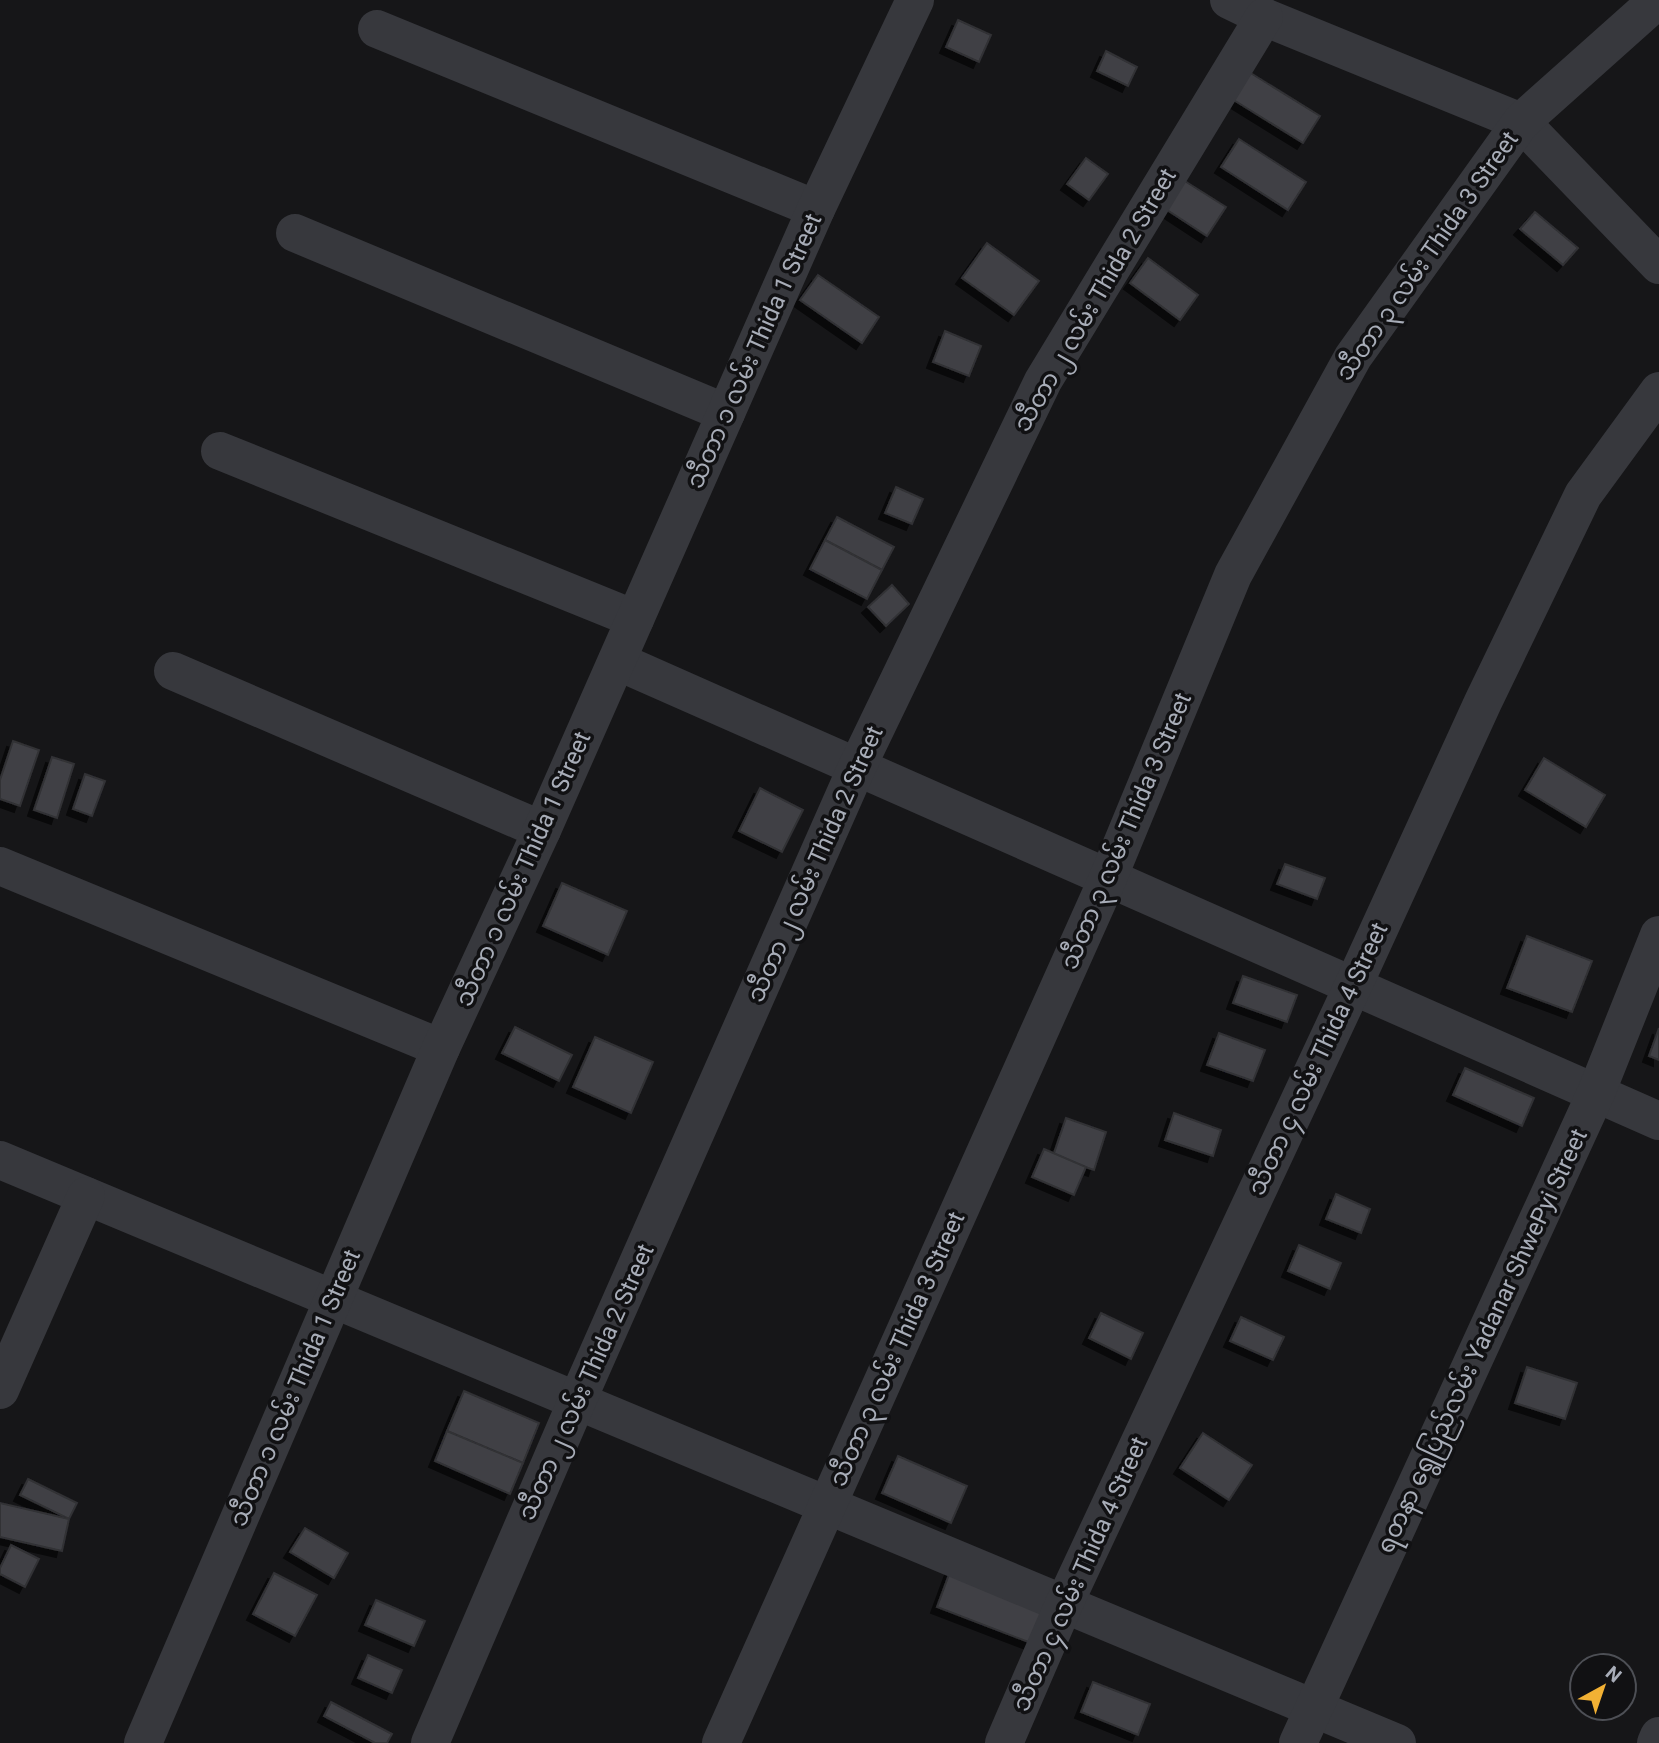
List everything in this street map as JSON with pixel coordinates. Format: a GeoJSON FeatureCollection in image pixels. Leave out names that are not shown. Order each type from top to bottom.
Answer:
{"type":"FeatureCollection","features":[{"type":"Feature","properties":{"kind":"street","name":"သီတာ ၁ လမ်း Thida 1 Street"},"geometry":{"type":"LineString","coordinates":[[143,1743],[441,1048],[542,830],[816,209],[915,0]]}},
{"type":"Feature","properties":{"kind":"street"},"geometry":{"type":"LineString","coordinates":[[1229,0],[1264,17],[1521,122],[1659,265]]}},
{"type":"Feature","properties":{"kind":"street","name":"သီတာ ၃ လမ်း Thida 3 Street"},"geometry":{"type":"LineString","coordinates":[[721,1743],[1108,878],[1233,575],[1353,357],[1521,122],[1651,6],[1659,2]]}},
{"type":"Feature","properties":{"kind":"street","name":"သီတာ ၂ လမ်း Thida 2 Street"},"geometry":{"type":"LineString","coordinates":[[430,1743],[577,1401],[857,767],[1043,381],[1264,17]]}},
{"type":"Feature","properties":{"kind":"street"},"geometry":{"type":"LineString","coordinates":[[377,29],[816,209]]}},
{"type":"Feature","properties":{"kind":"street"},"geometry":{"type":"LineString","coordinates":[[295,233],[726,413]]}},
{"type":"Feature","properties":{"kind":"street","name":"သီတာ ၄ လမ်း Thida 4 Street"},"geometry":{"type":"LineString","coordinates":[[1004,1743],[1064,1604],[1483,702],[1583,495],[1659,391]]}},
{"type":"Feature","properties":{"kind":"street"},"geometry":{"type":"LineString","coordinates":[[220,451],[635,619]]}},
{"type":"Feature","properties":{"kind":"street"},"geometry":{"type":"LineString","coordinates":[[617,661],[1659,1121]]}},
{"type":"Feature","properties":{"kind":"street"},"geometry":{"type":"LineString","coordinates":[[173,671],[542,830]]}},
{"type":"Feature","properties":{"kind":"street"},"geometry":{"type":"LineString","coordinates":[[0,866],[441,1048]]}},
{"type":"Feature","properties":{"kind":"street","name":"ရတနာ ရွေပြည်လမ်း Yadanar ShwePyi Street"},"geometry":{"type":"LineString","coordinates":[[1298,1743],[1596,1093],[1659,935]]}},
{"type":"Feature","properties":{"kind":"street"},"geometry":{"type":"LineString","coordinates":[[0,1160],[1397,1743]]}},
{"type":"Feature","properties":{"kind":"street"},"geometry":{"type":"LineString","coordinates":[[0,1390],[86,1196]]}},
{"type":"Feature","properties":{"kind":"street"},"geometry":{"type":"LineString","coordinates":[[1656,1743],[1659,1736]]}},
{"type":"Feature","properties":{"kind":"building"},"geometry":{"type":"Polygon","coordinates":[[[958,20],[991,35],[979,62],[946,47],[958,20]]]}},
{"type":"Feature","properties":{"kind":"building"},"geometry":{"type":"Polygon","coordinates":[[[1106,51],[1137,67],[1128,86],[1097,71],[1106,51]]]}},
{"type":"Feature","properties":{"kind":"building"},"geometry":{"type":"Polygon","coordinates":[[[1249,72],[1320,116],[1303,143],[1232,99],[1249,72]]]}},
{"type":"Feature","properties":{"kind":"building"},"geometry":{"type":"Polygon","coordinates":[[[1239,139],[1306,182],[1288,210],[1221,167],[1239,139]]]}},
{"type":"Feature","properties":{"kind":"building"},"geometry":{"type":"Polygon","coordinates":[[[1086,158],[1108,174],[1089,200],[1067,184],[1086,158]]]}},
{"type":"Feature","properties":{"kind":"building"},"geometry":{"type":"Polygon","coordinates":[[[1180,178],[1226,207],[1207,236],[1161,206],[1180,178]]]}},
{"type":"Feature","properties":{"kind":"building"},"geometry":{"type":"Polygon","coordinates":[[[1535,212],[1578,248],[1563,265],[1520,229],[1535,212]]]}},
{"type":"Feature","properties":{"kind":"building"},"geometry":{"type":"Polygon","coordinates":[[[987,243],[1039,281],[1014,315],[962,278],[987,243]]]}},
{"type":"Feature","properties":{"kind":"building"},"geometry":{"type":"Polygon","coordinates":[[[1148,258],[1198,295],[1180,320],[1130,283],[1148,258]]]}},
{"type":"Feature","properties":{"kind":"building"},"geometry":{"type":"Polygon","coordinates":[[[818,275],[879,317],[862,343],[800,300],[818,275]]]}},
{"type":"Feature","properties":{"kind":"building"},"geometry":{"type":"Polygon","coordinates":[[[945,331],[981,346],[969,376],[933,362],[945,331]]]}},
{"type":"Feature","properties":{"kind":"building"},"geometry":{"type":"Polygon","coordinates":[[[896,487],[923,499],[912,524],[885,513],[896,487]]]}},
{"type":"Feature","properties":{"kind":"building"},"geometry":{"type":"Polygon","coordinates":[[[837,517],[894,547],[882,570],[825,540],[837,517]]]}},
{"type":"Feature","properties":{"kind":"building"},"geometry":{"type":"Polygon","coordinates":[[[825,540],[882,570],[867,599],[810,569],[825,540]]]}},
{"type":"Feature","properties":{"kind":"building"},"geometry":{"type":"Polygon","coordinates":[[[892,585],[909,604],[886,626],[868,607],[892,585]]]}},
{"type":"Feature","properties":{"kind":"building"},"geometry":{"type":"Polygon","coordinates":[[[13,741],[39,750],[20,806],[0,799],[0,780],[13,741]]]}},
{"type":"Feature","properties":{"kind":"building"},"geometry":{"type":"Polygon","coordinates":[[[52,757],[74,764],[57,818],[34,810],[52,757]]]}},
{"type":"Feature","properties":{"kind":"building"},"geometry":{"type":"Polygon","coordinates":[[[1544,758],[1605,795],[1586,827],[1525,790],[1544,758]]]}},
{"type":"Feature","properties":{"kind":"building"},"geometry":{"type":"Polygon","coordinates":[[[85,774],[105,781],[92,816],[73,809],[85,774]]]}},
{"type":"Feature","properties":{"kind":"building"},"geometry":{"type":"Polygon","coordinates":[[[760,788],[803,810],[782,852],[739,831],[760,788]]]}},
{"type":"Feature","properties":{"kind":"building"},"geometry":{"type":"Polygon","coordinates":[[[1285,864],[1325,878],[1317,899],[1277,884],[1285,864]]]}},
{"type":"Feature","properties":{"kind":"building"},"geometry":{"type":"Polygon","coordinates":[[[562,883],[627,911],[608,955],[543,926],[562,883]]]}},
{"type":"Feature","properties":{"kind":"building"},"geometry":{"type":"Polygon","coordinates":[[[1527,936],[1592,961],[1572,1012],[1507,988],[1527,936]]]}},
{"type":"Feature","properties":{"kind":"building"},"geometry":{"type":"Polygon","coordinates":[[[1243,976],[1297,995],[1287,1022],[1233,1003],[1243,976]]]}},
{"type":"Feature","properties":{"kind":"building"},"geometry":{"type":"Polygon","coordinates":[[[515,1027],[572,1055],[559,1081],[502,1053],[515,1027]]]}},
{"type":"Feature","properties":{"kind":"building"},"geometry":{"type":"Polygon","coordinates":[[[1659,1028],[1659,1060],[1649,1056],[1659,1028]]]}},
{"type":"Feature","properties":{"kind":"building"},"geometry":{"type":"Polygon","coordinates":[[[1219,1033],[1265,1050],[1253,1081],[1207,1065],[1219,1033]]]}},
{"type":"Feature","properties":{"kind":"building"},"geometry":{"type":"Polygon","coordinates":[[[595,1037],[653,1062],[631,1113],[573,1087],[595,1037]]]}},
{"type":"Feature","properties":{"kind":"building"},"geometry":{"type":"Polygon","coordinates":[[[1465,1068],[1534,1098],[1522,1126],[1453,1095],[1465,1068]]]}},
{"type":"Feature","properties":{"kind":"building"},"geometry":{"type":"Polygon","coordinates":[[[1174,1113],[1221,1130],[1213,1156],[1165,1140],[1174,1113]]]}},
{"type":"Feature","properties":{"kind":"building"},"geometry":{"type":"Polygon","coordinates":[[[1066,1118],[1106,1132],[1094,1170],[1053,1156],[1066,1118]]]}},
{"type":"Feature","properties":{"kind":"building"},"geometry":{"type":"Polygon","coordinates":[[[1044,1149],[1086,1167],[1074,1195],[1032,1177],[1044,1149]]]}},
{"type":"Feature","properties":{"kind":"building"},"geometry":{"type":"Polygon","coordinates":[[[1336,1194],[1370,1209],[1361,1233],[1326,1219],[1336,1194]]]}},
{"type":"Feature","properties":{"kind":"building"},"geometry":{"type":"Polygon","coordinates":[[[1299,1245],[1341,1263],[1330,1289],[1288,1271],[1299,1245]]]}},
{"type":"Feature","properties":{"kind":"building"},"geometry":{"type":"Polygon","coordinates":[[[1101,1313],[1143,1333],[1131,1359],[1089,1338],[1101,1313]]]}},
{"type":"Feature","properties":{"kind":"building"},"geometry":{"type":"Polygon","coordinates":[[[1241,1317],[1284,1337],[1273,1360],[1230,1341],[1241,1317]]]}},
{"type":"Feature","properties":{"kind":"building"},"geometry":{"type":"Polygon","coordinates":[[[1527,1367],[1577,1383],[1565,1419],[1515,1403],[1527,1367]]]}},
{"type":"Feature","properties":{"kind":"building"},"geometry":{"type":"Polygon","coordinates":[[[464,1391],[539,1423],[523,1463],[447,1431],[464,1391]]]}},
{"type":"Feature","properties":{"kind":"building"},"geometry":{"type":"Polygon","coordinates":[[[447,1431],[523,1463],[510,1494],[435,1461],[447,1431]]]}},
{"type":"Feature","properties":{"kind":"building"},"geometry":{"type":"Polygon","coordinates":[[[1203,1433],[1252,1465],[1229,1500],[1180,1468],[1203,1433]]]}},
{"type":"Feature","properties":{"kind":"building"},"geometry":{"type":"Polygon","coordinates":[[[898,1456],[967,1486],[951,1523],[882,1493],[898,1456]]]}},
{"type":"Feature","properties":{"kind":"building"},"geometry":{"type":"Polygon","coordinates":[[[28,1479],[77,1503],[69,1519],[20,1495],[28,1479]]]}},
{"type":"Feature","properties":{"kind":"building"},"geometry":{"type":"Polygon","coordinates":[[[0,1503],[69,1519],[62,1551],[0,1537],[0,1503]]]}},
{"type":"Feature","properties":{"kind":"building"},"geometry":{"type":"Polygon","coordinates":[[[305,1528],[348,1553],[334,1578],[290,1552],[305,1528]]]}},
{"type":"Feature","properties":{"kind":"building"},"geometry":{"type":"Polygon","coordinates":[[[11,1545],[39,1559],[25,1587],[0,1574],[0,1568],[11,1545]]]}},
{"type":"Feature","properties":{"kind":"building"},"geometry":{"type":"Polygon","coordinates":[[[951,1569],[1045,1605],[1031,1643],[937,1607],[951,1569]]]}},
{"type":"Feature","properties":{"kind":"building"},"geometry":{"type":"Polygon","coordinates":[[[274,1573],[317,1595],[295,1636],[253,1614],[274,1573]]]}},
{"type":"Feature","properties":{"kind":"building"},"geometry":{"type":"Polygon","coordinates":[[[376,1600],[425,1621],[414,1646],[365,1625],[376,1600]]]}},
{"type":"Feature","properties":{"kind":"building"},"geometry":{"type":"Polygon","coordinates":[[[368,1655],[402,1670],[392,1693],[358,1678],[368,1655]]]}},
{"type":"Feature","properties":{"kind":"building"},"geometry":{"type":"Polygon","coordinates":[[[1093,1682],[1150,1704],[1138,1735],[1081,1712],[1093,1682]]]}},
{"type":"Feature","properties":{"kind":"building"},"geometry":{"type":"Polygon","coordinates":[[[331,1702],[392,1734],[387,1743],[375,1743],[324,1716],[331,1702]]]}}]}
